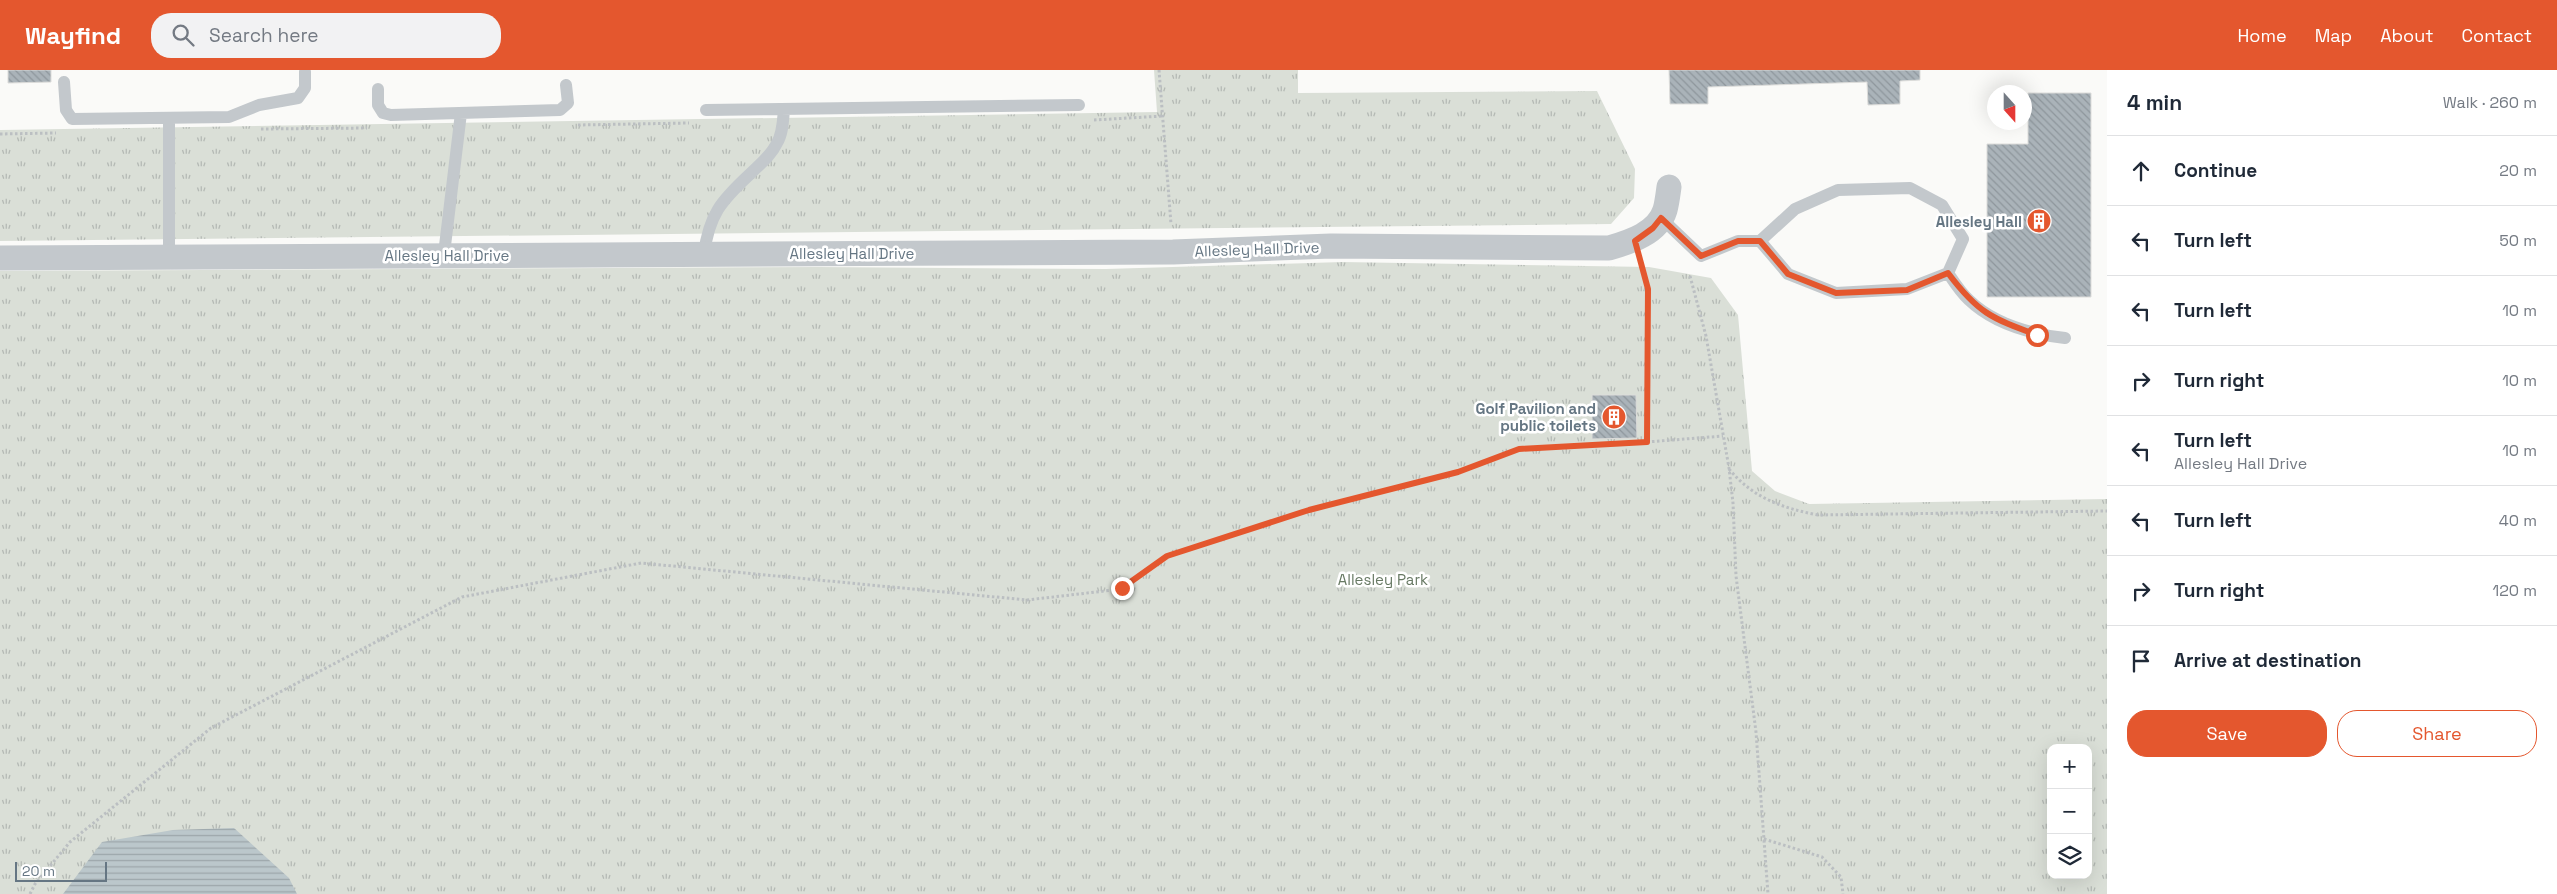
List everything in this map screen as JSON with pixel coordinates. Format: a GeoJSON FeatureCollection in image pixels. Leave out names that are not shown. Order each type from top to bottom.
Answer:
{"type":"FeatureCollection","features":[{"type":"Feature","properties":{"kind":"street"},"geometry":{"type":"LineString","coordinates":[[1661,218],[1665,212],[1669,187]]}},
{"type":"Feature","properties":{"kind":"street","name":"Allesley Hall Drive"},"geometry":{"type":"LineString","coordinates":[[0,258],[444,254],[1173,252],[1331,246],[1610,248],[1635,241],[1653,228],[1661,218]]}},
{"type":"Feature","properties":{"kind":"lane"},"geometry":{"type":"LineString","coordinates":[[64,82],[66,110],[72,119],[169,119],[236,116],[259,105],[298,98],[305,88],[305,72]]}},
{"type":"Feature","properties":{"kind":"lane"},"geometry":{"type":"LineString","coordinates":[[378,89],[378,104],[382,113],[397,115],[542,112],[560,110],[568,103],[566,85]]}},
{"type":"Feature","properties":{"kind":"lane"},"geometry":{"type":"LineString","coordinates":[[706,110],[1078,105]]}},
{"type":"Feature","properties":{"kind":"lane"},"geometry":{"type":"LineString","coordinates":[[704,254],[708,226],[715,212],[748,175],[766,159],[778,143],[784,109]]}},
{"type":"Feature","properties":{"kind":"lane"},"geometry":{"type":"LineString","coordinates":[[444,254],[461,113]]}},
{"type":"Feature","properties":{"kind":"lane"},"geometry":{"type":"LineString","coordinates":[[169,119],[169,256]]}},
{"type":"Feature","properties":{"kind":"lane"},"geometry":{"type":"LineString","coordinates":[[1661,218],[1701,256],[1738,241],[1760,241],[1795,209],[1838,190],[1910,188],[1942,205],[1963,239],[1948,273],[1907,290],[1836,293],[1788,274],[1760,241]]}},
{"type":"Feature","properties":{"kind":"lane"},"geometry":{"type":"LineString","coordinates":[[1948,273],[1968,299],[1982,311],[2004,323],[2037,335],[2065,338]]}},
{"type":"Feature","properties":{"kind":"path"},"geometry":{"type":"LineString","coordinates":[[1160,70],[1171,218]]}},
{"type":"Feature","properties":{"kind":"path"},"geometry":{"type":"LineString","coordinates":[[1078,105],[1078,112],[1083,118],[1099,120],[1163,118]]}},
{"type":"Feature","properties":{"kind":"path"},"geometry":{"type":"LineString","coordinates":[[542,112],[542,125],[705,123],[706,110]]}},
{"type":"Feature","properties":{"kind":"path"},"geometry":{"type":"LineString","coordinates":[[236,116],[236,130],[395,128],[397,115]]}},
{"type":"Feature","properties":{"kind":"path"},"geometry":{"type":"LineString","coordinates":[[0,134],[83,133],[82,120]]}},
{"type":"Feature","properties":{"kind":"path"},"geometry":{"type":"LineString","coordinates":[[1635,241],[1648,289],[1647,442]]}},
{"type":"Feature","properties":{"kind":"path"},"geometry":{"type":"LineString","coordinates":[[1687,272],[1692,280],[1706,336],[1729,468],[1733,503],[1736,576],[1756,732],[1768,894]]}},
{"type":"Feature","properties":{"kind":"path"},"geometry":{"type":"LineString","coordinates":[[30,894],[35,884],[70,842],[211,728],[462,597],[641,563],[1028,600],[1112,590],[1122,588],[1167,556],[1309,510],[1458,472],[1519,449],[1723,436]]}},
{"type":"Feature","properties":{"kind":"path"},"geometry":{"type":"LineString","coordinates":[[1729,468],[1741,484],[1764,500],[1790,509],[1818,515],[2107,511]]}},
{"type":"Feature","properties":{"kind":"path"},"geometry":{"type":"LineString","coordinates":[[1764,839],[1822,857],[1841,876],[1843,894]]}},
{"type":"Feature","properties":{"kind":"green space"},"geometry":{"type":"Polygon","coordinates":[[[1154,70],[1298,70],[1298,93],[1597,91],[1635,169],[1634,198],[1611,224],[0,241],[0,130],[1157,112],[1154,70]]]}},
{"type":"Feature","properties":{"kind":"green space","name":"Allesley Park"},"geometry":{"type":"Polygon","coordinates":[[[1342,262],[1649,267],[1711,278],[1738,315],[1752,471],[1775,491],[1809,504],[2107,499],[2107,894],[0,894],[0,271],[818,267],[1106,269],[1342,262]]]}},
{"type":"Feature","properties":{"kind":"shaded area"},"geometry":{"type":"Polygon","coordinates":[[[234,828],[289,878],[297,894],[63,894],[102,842],[173,830],[234,828]]]}},
{"type":"Feature","properties":{"kind":"building"},"geometry":{"type":"Polygon","coordinates":[[[8,70],[51,70],[51,82],[8,83],[8,70]]]}},
{"type":"Feature","properties":{"kind":"building"},"geometry":{"type":"Polygon","coordinates":[[[1669,70],[1920,70],[1920,80],[1900,81],[1900,104],[1868,105],[1867,82],[1708,87],[1708,104],[1670,104],[1669,70]]]}},
{"type":"Feature","properties":{"kind":"building","name":"Allesley Hall"},"geometry":{"type":"Polygon","coordinates":[[[2032,93],[2091,93],[2091,297],[1987,297],[1987,144],[2028,144],[2028,130],[2032,130],[2032,93]]]}},
{"type":"Feature","properties":{"kind":"building","name":"Golf Pavilion and public toilets"},"geometry":{"type":"Polygon","coordinates":[[[1592,395],[1636,395],[1637,438],[1592,439],[1592,395]]]}},
{"type":"Feature","properties":{"kind":"place","name":"Allesley Hall"},"geometry":{"type":"Point","coordinates":[2039,221]}},
{"type":"Feature","properties":{"kind":"place","name":"Golf Pavilion and public toilets"},"geometry":{"type":"Point","coordinates":[1614,417]}},
{"type":"Feature","properties":{"kind":"route"},"geometry":{"type":"LineString","coordinates":[[1122,588],[1167,556],[1309,510],[1458,472],[1519,449],[1647,442],[1648,289],[1635,241],[1653,228],[1661,218],[1701,256],[1738,241],[1760,241],[1788,274],[1836,293],[1907,290],[1948,273],[1968,299],[1982,311],[2004,323],[2037,335]]}}]}
